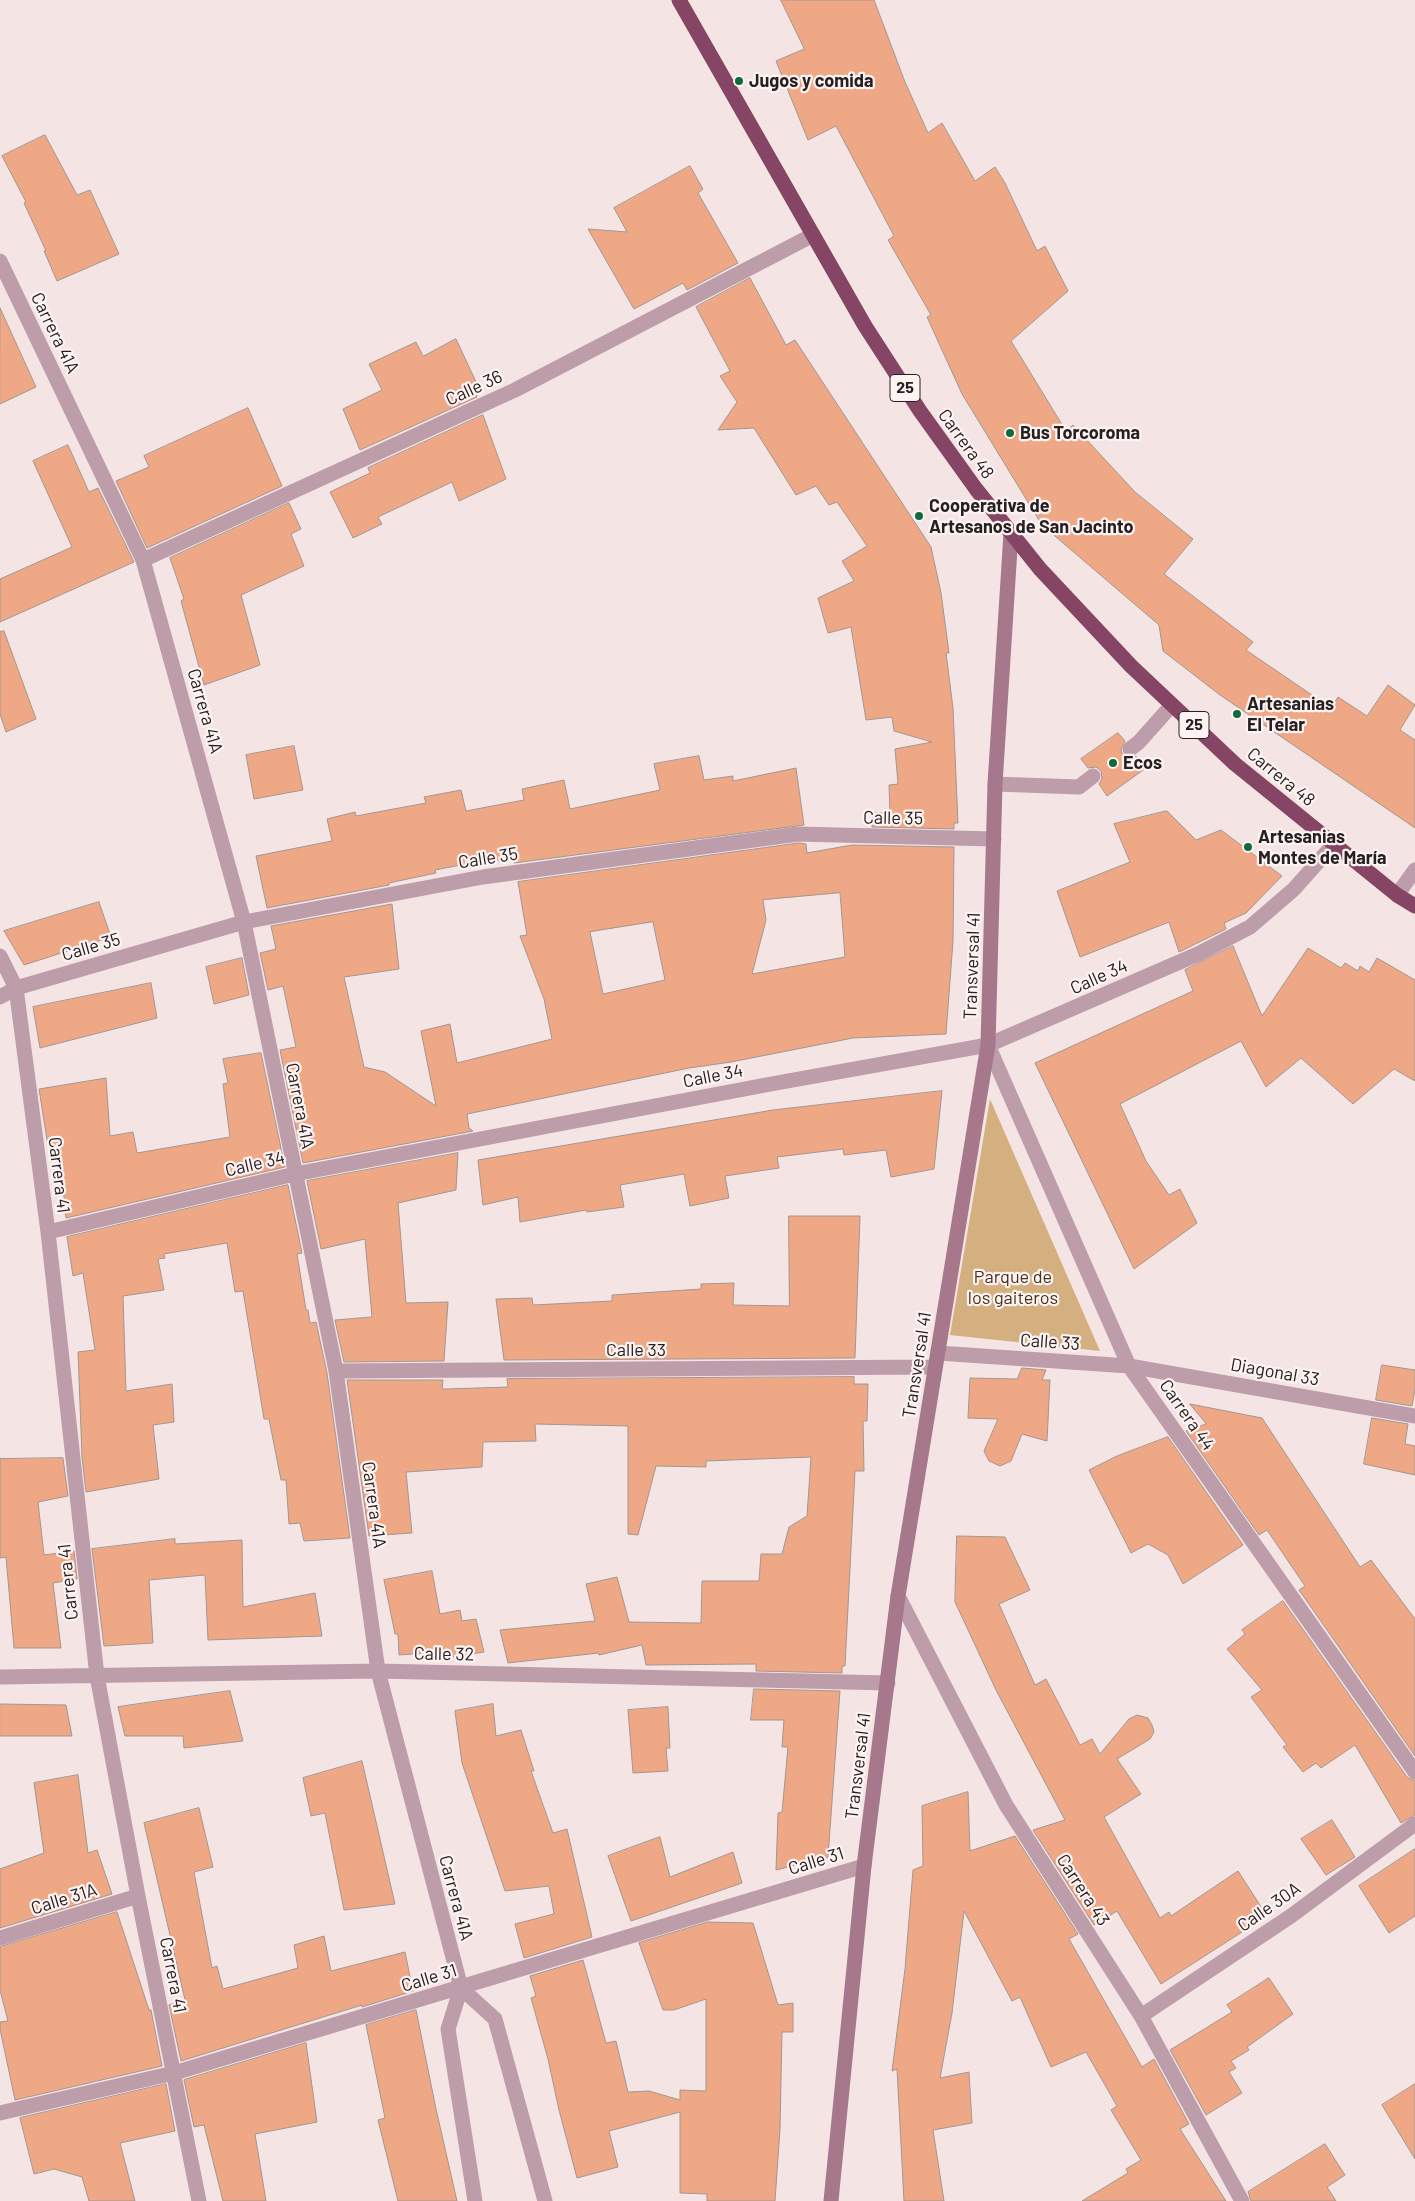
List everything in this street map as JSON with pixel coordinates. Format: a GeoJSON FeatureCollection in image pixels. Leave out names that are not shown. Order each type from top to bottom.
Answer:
{"type":"FeatureCollection","features":[{"type":"Feature","properties":{"kind":"highway","name":"Carrera 48"},"geometry":{"type":"LineString","coordinates":[[679,0],[865,326],[920,411],[976,489],[1040,568],[1131,666],[1235,764],[1397,895],[1415,906]]}},
{"type":"Feature","properties":{"kind":"street","name":"Calle 36"},"geometry":{"type":"LineString","coordinates":[[143,560],[515,390],[812,235]]}},
{"type":"Feature","properties":{"kind":"street","name":"Carrera 41A"},"geometry":{"type":"LineString","coordinates":[[0,261],[143,560],[244,922],[336,1371],[378,1671],[460,1988]]}},
{"type":"Feature","properties":{"kind":"street","name":"Transversal 41"},"geometry":{"type":"LineString","coordinates":[[831,2201],[864,1866],[898,1596],[988,1045],[995,784],[1011,532]]}},
{"type":"Feature","properties":{"kind":"street"},"geometry":{"type":"LineString","coordinates":[[1130,749],[1139,742],[1172,705]]}},
{"type":"Feature","properties":{"kind":"street"},"geometry":{"type":"LineString","coordinates":[[995,784],[1079,787],[1093,776]]}},
{"type":"Feature","properties":{"kind":"street","name":"Calle 35"},"geometry":{"type":"LineString","coordinates":[[0,997],[16,988],[244,922],[483,877],[798,834],[994,839]]}},
{"type":"Feature","properties":{"kind":"street","name":"Calle 34"},"geometry":{"type":"LineString","coordinates":[[48,1232],[295,1174],[988,1045],[1198,954],[1250,927],[1294,889],[1334,844]]}},
{"type":"Feature","properties":{"kind":"street"},"geometry":{"type":"LineString","coordinates":[[1397,895],[1415,870]]}},
{"type":"Feature","properties":{"kind":"street","name":"Carrera 41"},"geometry":{"type":"LineString","coordinates":[[0,956],[16,988],[48,1232],[97,1676],[138,1896],[200,2201]]}},
{"type":"Feature","properties":{"kind":"street","name":"Carrera 44"},"geometry":{"type":"LineString","coordinates":[[988,1045],[1129,1366],[1415,1772]]}},
{"type":"Feature","properties":{"kind":"street","name":"Calle 33"},"geometry":{"type":"LineString","coordinates":[[336,1371],[937,1360],[1129,1366]]}},
{"type":"Feature","properties":{"kind":"street","name":"Diagonal 33"},"geometry":{"type":"LineString","coordinates":[[1129,1366],[1415,1416]]}},
{"type":"Feature","properties":{"kind":"street","name":"Carrera 43"},"geometry":{"type":"LineString","coordinates":[[898,1596],[1006,1805],[1141,2016],[1242,2201]]}},
{"type":"Feature","properties":{"kind":"street","name":"Calle 32"},"geometry":{"type":"LineString","coordinates":[[0,1677],[378,1671],[888,1683]]}},
{"type":"Feature","properties":{"kind":"street","name":"Calle 30A"},"geometry":{"type":"LineString","coordinates":[[1141,2016],[1292,1916],[1415,1824]]}},
{"type":"Feature","properties":{"kind":"street","name":"Calle 31"},"geometry":{"type":"LineString","coordinates":[[0,2113],[174,2073],[864,1866]]}},
{"type":"Feature","properties":{"kind":"street","name":"Calle 31A"},"geometry":{"type":"LineString","coordinates":[[0,1938],[138,1896]]}},
{"type":"Feature","properties":{"kind":"street"},"geometry":{"type":"LineString","coordinates":[[475,2201],[448,2029],[460,1988],[495,2019],[545,2201]]}},
{"type":"Feature","properties":{"kind":"green space","name":"Parque de los gaiteros"},"geometry":{"type":"Polygon","coordinates":[[[990,1099],[1100,1351],[950,1335],[990,1099]]]}},
{"type":"Feature","properties":{"kind":"building"},"geometry":{"type":"Polygon","coordinates":[[[781,0],[874,0],[905,82],[928,133],[942,123],[975,181],[995,167],[1005,183],[1037,251],[1045,246],[1068,291],[1011,341],[1066,431],[1073,425],[1135,492],[1193,539],[1164,574],[1253,642],[1246,650],[1331,708],[1338,697],[1367,716],[1388,685],[1415,705],[1400,730],[1415,740],[1415,828],[1220,695],[1163,651],[1159,625],[1042,525],[962,394],[927,317],[931,315],[888,240],[894,236],[836,126],[808,140],[776,61],[804,49],[781,0]]]}},
{"type":"Feature","properties":{"kind":"building"},"geometry":{"type":"Polygon","coordinates":[[[45,135],[77,195],[90,190],[119,254],[57,281],[44,251],[46,251],[24,203],[26,202],[2,156],[45,135]]]}},
{"type":"Feature","properties":{"kind":"building"},"geometry":{"type":"Polygon","coordinates":[[[690,166],[703,189],[698,193],[738,263],[687,290],[683,283],[634,309],[588,229],[627,232],[614,208],[690,166]]]}},
{"type":"Feature","properties":{"kind":"building"},"geometry":{"type":"Polygon","coordinates":[[[750,278],[786,345],[795,340],[931,547],[941,593],[949,653],[946,653],[953,708],[958,823],[954,823],[954,829],[872,827],[872,813],[890,813],[889,785],[898,784],[895,749],[932,742],[894,731],[892,717],[866,720],[851,627],[828,633],[818,598],[854,581],[842,561],[867,546],[837,502],[829,505],[816,486],[796,495],[754,428],[718,430],[737,402],[720,376],[730,371],[696,307],[750,278]]]}},
{"type":"Feature","properties":{"kind":"building"},"geometry":{"type":"Polygon","coordinates":[[[0,308],[36,387],[0,404],[0,308]]]}},
{"type":"Feature","properties":{"kind":"building"},"geometry":{"type":"Polygon","coordinates":[[[456,339],[478,386],[474,388],[477,397],[360,450],[343,409],[382,390],[369,364],[416,342],[423,356],[456,339]]]}},
{"type":"Feature","properties":{"kind":"building"},"geometry":{"type":"Polygon","coordinates":[[[248,408],[282,486],[147,548],[116,481],[149,467],[144,456],[248,408]]]}},
{"type":"Feature","properties":{"kind":"building"},"geometry":{"type":"Polygon","coordinates":[[[483,415],[506,479],[459,501],[452,482],[378,517],[382,524],[353,538],[330,492],[370,473],[368,468],[483,415]]]}},
{"type":"Feature","properties":{"kind":"building"},"geometry":{"type":"Polygon","coordinates":[[[68,445],[89,492],[98,488],[134,562],[0,622],[0,579],[72,547],[33,461],[68,445]]]}},
{"type":"Feature","properties":{"kind":"building"},"geometry":{"type":"Polygon","coordinates":[[[289,503],[301,529],[291,534],[304,566],[241,595],[260,665],[204,685],[181,601],[184,599],[170,558],[289,503]]]}},
{"type":"Feature","properties":{"kind":"building"},"geometry":{"type":"Polygon","coordinates":[[[4,631],[36,719],[6,732],[0,714],[0,632],[4,631]]]}},
{"type":"Feature","properties":{"kind":"building","name":"Ecos"},"geometry":{"type":"Polygon","coordinates":[[[1118,733],[1125,741],[1121,750],[1123,755],[1131,758],[1136,756],[1146,768],[1107,796],[1099,784],[1102,779],[1101,771],[1096,767],[1088,768],[1081,759],[1118,733]]]}},
{"type":"Feature","properties":{"kind":"building"},"geometry":{"type":"Polygon","coordinates":[[[294,746],[303,790],[254,799],[246,755],[294,746]]]}},
{"type":"Feature","properties":{"kind":"building"},"geometry":{"type":"Polygon","coordinates":[[[699,756],[704,780],[733,776],[733,781],[796,768],[804,825],[514,863],[513,858],[498,861],[497,858],[435,870],[436,873],[389,883],[389,885],[267,908],[256,856],[332,841],[327,819],[355,812],[356,816],[426,803],[424,797],[461,790],[466,811],[524,800],[522,789],[564,780],[570,809],[660,790],[654,764],[699,756]]]}},
{"type":"Feature","properties":{"kind":"building"},"geometry":{"type":"Polygon","coordinates":[[[1167,811],[1196,840],[1221,830],[1282,876],[1246,913],[1224,923],[1226,929],[1179,952],[1169,922],[1080,957],[1057,891],[1130,862],[1114,824],[1167,811]]]}},
{"type":"Feature","properties":{"kind":"building"},"geometry":{"type":"Polygon","coordinates":[[[799,843],[806,844],[807,853],[852,845],[954,847],[953,941],[946,1034],[853,1038],[731,1062],[689,1068],[467,1114],[469,1128],[473,1131],[303,1163],[280,1050],[296,1047],[283,986],[268,990],[260,953],[276,949],[271,926],[392,904],[399,969],[344,977],[364,1067],[385,1072],[436,1106],[421,1031],[450,1024],[457,1063],[552,1039],[544,999],[520,936],[527,935],[518,882],[799,843]],[[840,893],[763,900],[766,920],[752,974],[845,957],[840,893]],[[653,922],[590,932],[603,994],[665,980],[653,922]]]}},
{"type":"Feature","properties":{"kind":"building"},"geometry":{"type":"Polygon","coordinates":[[[99,902],[111,937],[24,965],[4,931],[99,902]]]}},
{"type":"Feature","properties":{"kind":"building"},"geometry":{"type":"Polygon","coordinates":[[[1233,946],[1262,1016],[1308,948],[1341,968],[1345,963],[1358,971],[1360,966],[1369,972],[1377,958],[1415,980],[1415,1081],[1394,1069],[1353,1104],[1301,1058],[1266,1087],[1241,1041],[1120,1104],[1146,1161],[1169,1195],[1180,1189],[1197,1223],[1134,1269],[1035,1063],[1193,991],[1185,970],[1233,946]]]}},
{"type":"Feature","properties":{"kind":"building"},"geometry":{"type":"Polygon","coordinates":[[[242,958],[249,995],[214,1004],[206,967],[242,958]]]}},
{"type":"Feature","properties":{"kind":"building"},"geometry":{"type":"Polygon","coordinates":[[[151,983],[157,1018],[40,1048],[33,1007],[151,983]]]}},
{"type":"Feature","properties":{"kind":"building"},"geometry":{"type":"Polygon","coordinates":[[[261,1053],[285,1167],[66,1218],[59,1145],[48,1146],[39,1089],[106,1078],[110,1136],[133,1132],[137,1153],[230,1137],[223,1084],[228,1083],[223,1059],[261,1053]]]}},
{"type":"Feature","properties":{"kind":"building"},"geometry":{"type":"Polygon","coordinates":[[[942,1091],[934,1169],[891,1177],[886,1150],[844,1155],[843,1149],[777,1157],[779,1168],[725,1176],[729,1198],[690,1206],[684,1174],[620,1185],[624,1207],[587,1212],[586,1210],[520,1222],[518,1197],[483,1205],[478,1160],[773,1110],[942,1091]]]}},
{"type":"Feature","properties":{"kind":"building"},"geometry":{"type":"Polygon","coordinates":[[[458,1153],[456,1190],[398,1203],[406,1303],[448,1302],[444,1361],[344,1362],[335,1320],[372,1317],[365,1239],[321,1249],[307,1181],[458,1153]]]}},
{"type":"Feature","properties":{"kind":"building"},"geometry":{"type":"Polygon","coordinates":[[[288,1185],[302,1253],[297,1254],[306,1310],[308,1310],[310,1323],[316,1322],[327,1373],[350,1538],[304,1541],[300,1523],[289,1524],[286,1480],[281,1480],[269,1419],[264,1419],[243,1291],[235,1292],[227,1243],[164,1254],[165,1258],[158,1259],[164,1290],[123,1296],[126,1391],[172,1384],[174,1422],[153,1425],[159,1479],[86,1492],[82,1457],[78,1352],[95,1350],[83,1273],[73,1276],[67,1237],[288,1185]]]}},
{"type":"Feature","properties":{"kind":"building"},"geometry":{"type":"Polygon","coordinates":[[[789,1216],[860,1216],[855,1358],[504,1360],[496,1299],[532,1298],[533,1305],[612,1301],[612,1295],[701,1289],[701,1284],[734,1283],[733,1305],[789,1306],[789,1216]]]}},
{"type":"Feature","properties":{"kind":"building"},"geometry":{"type":"Polygon","coordinates":[[[1382,1365],[1415,1370],[1415,1389],[1412,1406],[1376,1400],[1382,1365]]]}},
{"type":"Feature","properties":{"kind":"building"},"geometry":{"type":"Polygon","coordinates":[[[1022,1368],[1046,1370],[1042,1380],[1050,1380],[1047,1441],[1022,1434],[1011,1461],[1000,1466],[989,1461],[984,1451],[998,1419],[968,1418],[970,1378],[1017,1379],[1022,1368]]]}},
{"type":"Feature","properties":{"kind":"building"},"geometry":{"type":"Polygon","coordinates":[[[854,1377],[854,1384],[868,1384],[867,1421],[863,1421],[864,1471],[855,1471],[845,1666],[842,1666],[842,1673],[756,1671],[756,1664],[646,1665],[642,1645],[599,1655],[599,1653],[508,1663],[500,1630],[595,1621],[586,1584],[617,1577],[629,1622],[701,1623],[702,1581],[759,1581],[761,1554],[782,1554],[789,1527],[807,1516],[811,1457],[706,1461],[706,1467],[656,1466],[638,1535],[628,1534],[628,1426],[535,1424],[536,1441],[483,1442],[482,1467],[406,1472],[412,1533],[369,1536],[347,1380],[443,1380],[442,1389],[446,1389],[508,1387],[507,1379],[854,1377]]]}},
{"type":"Feature","properties":{"kind":"building"},"geometry":{"type":"Polygon","coordinates":[[[1190,1404],[1262,1418],[1360,1567],[1371,1560],[1415,1619],[1415,1756],[1299,1590],[1305,1586],[1267,1530],[1259,1535],[1186,1431],[1206,1424],[1190,1404]]]}},
{"type":"Feature","properties":{"kind":"building"},"geometry":{"type":"Polygon","coordinates":[[[1372,1418],[1408,1424],[1405,1444],[1415,1446],[1415,1475],[1364,1464],[1372,1418]]]}},
{"type":"Feature","properties":{"kind":"building"},"geometry":{"type":"Polygon","coordinates":[[[1168,1437],[1243,1545],[1183,1584],[1168,1555],[1148,1544],[1131,1553],[1089,1470],[1117,1456],[1168,1437]]]}},
{"type":"Feature","properties":{"kind":"building"},"geometry":{"type":"Polygon","coordinates":[[[63,1458],[68,1496],[38,1502],[44,1555],[74,1551],[77,1579],[53,1583],[61,1648],[14,1648],[6,1557],[0,1558],[0,1459],[63,1458]]]}},
{"type":"Feature","properties":{"kind":"building"},"geometry":{"type":"Polygon","coordinates":[[[957,1536],[1005,1537],[1030,1590],[999,1604],[1035,1685],[1046,1679],[1080,1745],[1092,1739],[1100,1754],[1129,1719],[1137,1715],[1148,1718],[1152,1725],[1154,1732],[1150,1739],[1117,1759],[1141,1794],[1104,1817],[1160,1918],[1169,1912],[1171,1916],[1238,1871],[1267,1916],[1161,1984],[1117,1911],[1094,1925],[1033,1830],[1065,1820],[996,1690],[955,1602],[957,1536]]]}},
{"type":"Feature","properties":{"kind":"building"},"geometry":{"type":"Polygon","coordinates":[[[175,1539],[175,1544],[242,1540],[243,1607],[315,1593],[322,1636],[208,1640],[205,1575],[149,1580],[153,1643],[104,1646],[92,1549],[175,1539]]]}},
{"type":"Feature","properties":{"kind":"building"},"geometry":{"type":"Polygon","coordinates":[[[432,1571],[440,1614],[460,1610],[462,1621],[476,1619],[484,1652],[453,1657],[452,1651],[399,1655],[398,1634],[395,1634],[384,1580],[432,1571]]]}},
{"type":"Feature","properties":{"kind":"building"},"geometry":{"type":"Polygon","coordinates":[[[1283,1601],[1407,1777],[1415,1781],[1415,1815],[1401,1823],[1355,1745],[1321,1768],[1316,1763],[1303,1772],[1283,1747],[1287,1745],[1251,1697],[1262,1690],[1227,1649],[1245,1634],[1242,1630],[1283,1601]]]}},
{"type":"Feature","properties":{"kind":"building"},"geometry":{"type":"Polygon","coordinates":[[[754,1689],[840,1691],[828,1857],[776,1870],[778,1813],[782,1812],[788,1747],[782,1747],[784,1720],[751,1720],[754,1689]]]}},
{"type":"Feature","properties":{"kind":"building"},"geometry":{"type":"Polygon","coordinates":[[[230,1691],[243,1741],[184,1748],[183,1736],[125,1736],[118,1707],[230,1691]]]}},
{"type":"Feature","properties":{"kind":"building"},"geometry":{"type":"Polygon","coordinates":[[[0,1704],[66,1705],[72,1736],[0,1736],[0,1704]]]}},
{"type":"Feature","properties":{"kind":"building"},"geometry":{"type":"Polygon","coordinates":[[[493,1704],[496,1736],[521,1730],[534,1771],[531,1771],[553,1833],[567,1829],[592,1937],[524,1958],[515,1924],[554,1914],[549,1886],[505,1891],[462,1763],[455,1711],[493,1704]]]}},
{"type":"Feature","properties":{"kind":"building"},"geometry":{"type":"Polygon","coordinates":[[[668,1707],[670,1748],[666,1748],[668,1771],[633,1773],[628,1710],[668,1707]]]}},
{"type":"Feature","properties":{"kind":"building"},"geometry":{"type":"Polygon","coordinates":[[[362,1761],[395,1904],[344,1910],[325,1813],[311,1816],[303,1778],[362,1761]]]}},
{"type":"Feature","properties":{"kind":"building"},"geometry":{"type":"Polygon","coordinates":[[[78,1775],[88,1853],[97,1850],[112,1894],[0,1928],[0,1869],[44,1853],[34,1783],[78,1775]]]}},
{"type":"Feature","properties":{"kind":"building"},"geometry":{"type":"Polygon","coordinates":[[[968,1792],[970,1851],[1015,1836],[1078,1934],[1069,1939],[1142,2067],[1154,2059],[1189,2124],[1180,2129],[1226,2201],[1082,2201],[1128,2173],[1126,2169],[1141,2160],[1111,2110],[1117,2106],[1086,2052],[1051,2067],[1020,1997],[1012,2001],[964,1911],[952,2013],[940,2078],[969,2072],[972,2123],[933,2130],[944,2201],[904,2201],[897,2069],[892,2071],[905,1969],[913,1870],[923,1866],[922,1806],[968,1792]]]}},
{"type":"Feature","properties":{"kind":"building"},"geometry":{"type":"Polygon","coordinates":[[[199,1808],[213,1867],[194,1872],[212,1968],[217,1966],[223,1989],[298,1968],[294,1945],[324,1936],[331,1971],[405,1952],[413,1991],[181,2061],[169,2005],[185,2000],[144,1823],[199,1808]]]}},
{"type":"Feature","properties":{"kind":"building"},"geometry":{"type":"Polygon","coordinates":[[[1332,1820],[1355,1857],[1326,1875],[1301,1839],[1332,1820]]]}},
{"type":"Feature","properties":{"kind":"building"},"geometry":{"type":"Polygon","coordinates":[[[660,1837],[670,1877],[733,1852],[742,1883],[631,1921],[608,1856],[660,1837]]]}},
{"type":"Feature","properties":{"kind":"building"},"geometry":{"type":"Polygon","coordinates":[[[1415,1849],[1415,1916],[1389,1933],[1359,1886],[1415,1849]]]}},
{"type":"Feature","properties":{"kind":"building"},"geometry":{"type":"Polygon","coordinates":[[[117,1912],[149,2010],[151,2010],[162,2066],[15,2100],[0,2029],[0,2022],[8,2021],[0,1990],[0,1947],[117,1912]]]}},
{"type":"Feature","properties":{"kind":"building"},"geometry":{"type":"Polygon","coordinates":[[[708,1922],[753,1923],[778,2005],[793,2003],[793,2032],[782,2032],[780,2129],[775,2201],[707,2201],[707,2194],[680,2193],[680,2112],[609,2131],[618,2167],[577,2178],[531,1998],[536,1996],[530,1976],[583,1960],[606,2043],[616,2041],[628,2092],[649,2091],[680,2100],[680,2090],[706,2091],[706,1999],[674,2010],[663,2010],[639,1943],[708,1922]]]}},
{"type":"Feature","properties":{"kind":"building"},"geometry":{"type":"Polygon","coordinates":[[[1269,1978],[1293,2014],[1247,2047],[1249,2050],[1231,2061],[1236,2068],[1229,2072],[1242,2093],[1206,2115],[1170,2050],[1232,2012],[1227,2005],[1269,1978]]]}},
{"type":"Feature","properties":{"kind":"building"},"geometry":{"type":"Polygon","coordinates":[[[416,2010],[457,2201],[398,2201],[378,2120],[385,2118],[366,2025],[416,2010]]]}},
{"type":"Feature","properties":{"kind":"building"},"geometry":{"type":"Polygon","coordinates":[[[306,2043],[317,2122],[255,2134],[266,2201],[223,2201],[204,2125],[194,2127],[184,2080],[306,2043]]]}},
{"type":"Feature","properties":{"kind":"building"},"geometry":{"type":"Polygon","coordinates":[[[166,2084],[175,2131],[120,2143],[135,2201],[89,2201],[82,2177],[54,2169],[34,2174],[20,2118],[166,2084]]]}},
{"type":"Feature","properties":{"kind":"building"},"geometry":{"type":"Polygon","coordinates":[[[1415,2084],[1415,2159],[1382,2105],[1415,2084]]]}},
{"type":"Feature","properties":{"kind":"building"},"geometry":{"type":"Polygon","coordinates":[[[1325,2144],[1345,2175],[1327,2187],[1336,2201],[1251,2201],[1248,2192],[1325,2144]]]}},
{"type":"Feature","properties":{"kind":"place","name":"Jugos y comida"},"geometry":{"type":"Point","coordinates":[739,81]}},
{"type":"Feature","properties":{"kind":"place","name":"Bus Torcoroma"},"geometry":{"type":"Point","coordinates":[1010,433]}},
{"type":"Feature","properties":{"kind":"place","name":"Cooperativa de Artesanos de San Jacinto"},"geometry":{"type":"Point","coordinates":[919,516]}},
{"type":"Feature","properties":{"kind":"place","name":"Artesanias El Telar"},"geometry":{"type":"Point","coordinates":[1237,714]}},
{"type":"Feature","properties":{"kind":"place","name":"Ecos"},"geometry":{"type":"Point","coordinates":[1113,763]}},
{"type":"Feature","properties":{"kind":"place","name":"Artesanias Montes de María"},"geometry":{"type":"Point","coordinates":[1248,847]}}]}
